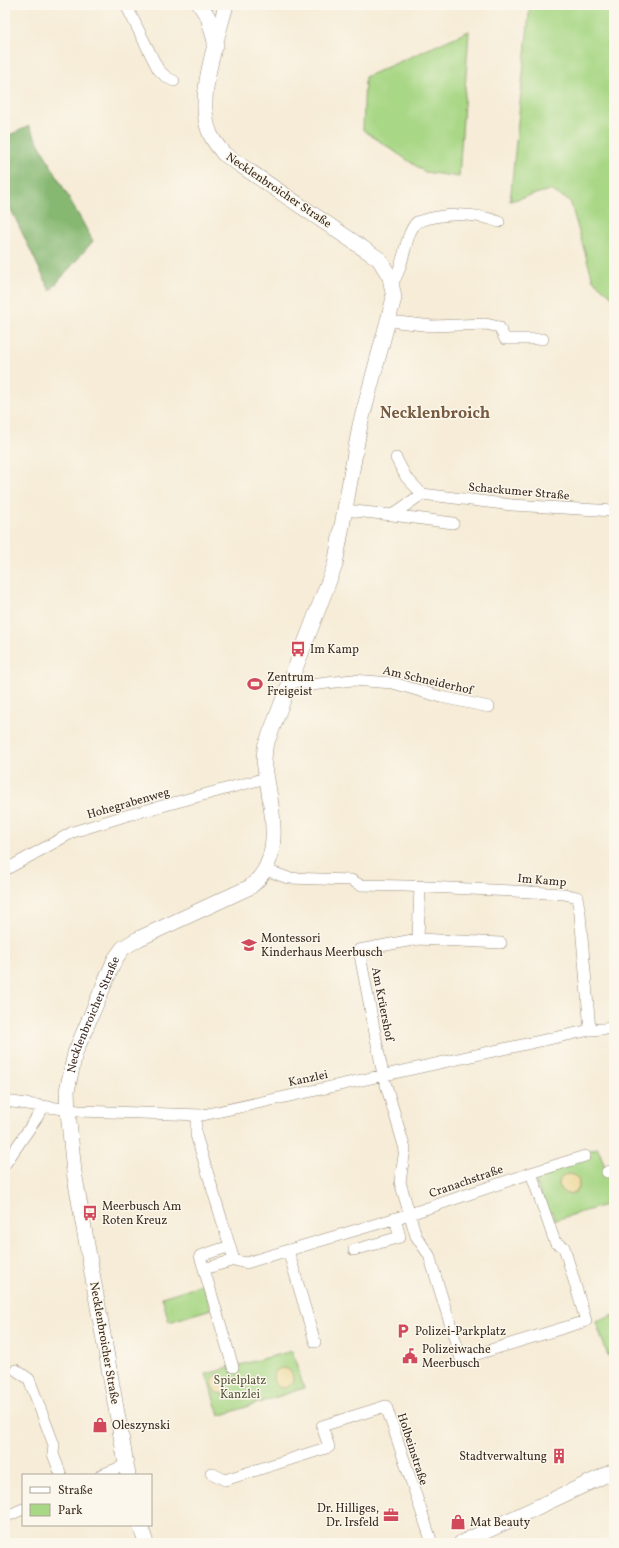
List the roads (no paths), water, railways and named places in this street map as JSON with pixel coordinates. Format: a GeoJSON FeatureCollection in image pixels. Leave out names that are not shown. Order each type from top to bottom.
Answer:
{"type":"FeatureCollection","features":[{"type":"Feature","properties":{"kind":"main road"},"geometry":{"type":"LineString","coordinates":[[200,5],[208,17],[216,45]]}},
{"type":"Feature","properties":{"kind":"main road","name":"Necklenbroicher Straße"},"geometry":{"type":"LineString","coordinates":[[127,1470],[74,1172],[68,1111],[69,1076],[75,1053],[119,953],[138,939],[250,887],[262,877],[266,870],[272,852],[273,838],[264,760],[265,747],[332,576],[339,547],[357,439],[369,388],[393,303],[392,283],[383,264],[374,254],[224,154],[218,147],[209,131],[205,105],[216,45],[226,5]]}},
{"type":"Feature","properties":{"kind":"main road"},"geometry":{"type":"LineString","coordinates":[[461,1543],[614,1471]]}},
{"type":"Feature","properties":{"kind":"main road"},"geometry":{"type":"LineString","coordinates":[[140,1526],[146,1543]]}},
{"type":"Feature","properties":{"kind":"street"},"geometry":{"type":"LineString","coordinates":[[126,5],[158,70],[174,81]]}},
{"type":"Feature","properties":{"kind":"street"},"geometry":{"type":"LineString","coordinates":[[392,283],[400,271],[412,229],[416,222],[466,214],[487,217],[499,222]]}},
{"type":"Feature","properties":{"kind":"street"},"geometry":{"type":"LineString","coordinates":[[388,321],[432,326],[486,324],[499,328],[505,339],[543,339]]}},
{"type":"Feature","properties":{"kind":"street"},"geometry":{"type":"LineString","coordinates":[[392,515],[422,494],[406,477],[396,458]]}},
{"type":"Feature","properties":{"kind":"street","name":"Schackumer Straße"},"geometry":{"type":"LineString","coordinates":[[422,494],[512,505],[614,511]]}},
{"type":"Feature","properties":{"kind":"street"},"geometry":{"type":"LineString","coordinates":[[345,510],[452,524]]}},
{"type":"Feature","properties":{"kind":"street","name":"Am Schneiderhof"},"geometry":{"type":"LineString","coordinates":[[290,680],[311,685],[352,680],[393,683],[441,697],[489,707]]}},
{"type":"Feature","properties":{"kind":"street","name":"Hohegrabenweg"},"geometry":{"type":"LineString","coordinates":[[5,870],[73,832],[125,816],[266,778]]}},
{"type":"Feature","properties":{"kind":"street","name":"Im Kamp"},"geometry":{"type":"LineString","coordinates":[[266,870],[288,878],[351,880],[360,885],[420,886],[564,894],[577,897],[580,914],[590,1030]]}},
{"type":"Feature","properties":{"kind":"street"},"geometry":{"type":"LineString","coordinates":[[420,886],[418,939],[501,943]]}},
{"type":"Feature","properties":{"kind":"street","name":"Am Krüershof"},"geometry":{"type":"LineString","coordinates":[[383,1075],[359,950],[418,939]]}},
{"type":"Feature","properties":{"kind":"street","name":"Kanzlei"},"geometry":{"type":"LineString","coordinates":[[5,1101],[68,1111],[203,1115],[590,1030],[614,1028]]}},
{"type":"Feature","properties":{"kind":"street"},"geometry":{"type":"LineString","coordinates":[[383,1075],[405,1149],[400,1182],[416,1236],[429,1255],[461,1359],[586,1321],[564,1247],[555,1242],[531,1173]]}},
{"type":"Feature","properties":{"kind":"street"},"geometry":{"type":"LineString","coordinates":[[5,1164],[44,1107]]}},
{"type":"Feature","properties":{"kind":"street"},"geometry":{"type":"LineString","coordinates":[[196,1115],[196,1135],[234,1260]]}},
{"type":"Feature","properties":{"kind":"street","name":"Cranachstraße"},"geometry":{"type":"LineString","coordinates":[[204,1269],[234,1260],[246,1263],[395,1219],[585,1156]]}},
{"type":"Feature","properties":{"kind":"street"},"geometry":{"type":"LineString","coordinates":[[354,1250],[400,1236],[395,1219]]}},
{"type":"Feature","properties":{"kind":"street"},"geometry":{"type":"LineString","coordinates":[[230,1246],[200,1256],[233,1367]]}},
{"type":"Feature","properties":{"kind":"street"},"geometry":{"type":"LineString","coordinates":[[288,1250],[315,1342]]}},
{"type":"Feature","properties":{"kind":"street"},"geometry":{"type":"LineString","coordinates":[[16,1370],[30,1380],[54,1445],[53,1454],[61,1474]]}},
{"type":"Feature","properties":{"kind":"street","name":"Holbeinstraße"},"geometry":{"type":"LineString","coordinates":[[210,1473],[225,1480],[329,1448],[322,1426],[386,1406],[432,1543]]}},
{"type":"Feature","properties":{"kind":"street"},"geometry":{"type":"LineString","coordinates":[[106,1474],[127,1470]]}},
{"type":"Feature","properties":{"kind":"street"},"geometry":{"type":"LineString","coordinates":[[5,1517],[22,1509]]}},
{"type":"Feature","properties":{"kind":"place","name":"Im Kamp"},"geometry":{"type":"Point","coordinates":[298,649]}},
{"type":"Feature","properties":{"kind":"place","name":"Zentrum Freigeist"},"geometry":{"type":"Point","coordinates":[255,684]}},
{"type":"Feature","properties":{"kind":"place","name":"Montessori Kinderhaus Meerbusch"},"geometry":{"type":"Point","coordinates":[249,945]}},
{"type":"Feature","properties":{"kind":"place","name":"Meerbusch Am Roten Kreuz"},"geometry":{"type":"Point","coordinates":[90,1213]}},
{"type":"Feature","properties":{"kind":"place","name":"Polizei-Parkplatz"},"geometry":{"type":"Point","coordinates":[403,1331]}},
{"type":"Feature","properties":{"kind":"place","name":"Polizeiwache Meerbusch"},"geometry":{"type":"Point","coordinates":[410,1356]}},
{"type":"Feature","properties":{"kind":"place","name":"Oleszynski"},"geometry":{"type":"Point","coordinates":[100,1425]}},
{"type":"Feature","properties":{"kind":"place","name":"Stadtverwaltung"},"geometry":{"type":"Point","coordinates":[559,1456]}},
{"type":"Feature","properties":{"kind":"place","name":"Dr. Hilliges, Dr. Irsfeld"},"geometry":{"type":"Point","coordinates":[391,1515]}},
{"type":"Feature","properties":{"kind":"place","name":"Mat Beauty"},"geometry":{"type":"Point","coordinates":[458,1522]}},
{"type":"Feature","properties":{"kind":"district","name":"Necklenbroich"},"geometry":{"type":"Point","coordinates":[435,412]}},
{"type":"Feature","properties":{"kind":"park label","name":"Spielplatz Kanzlei"},"geometry":{"type":"Point","coordinates":[240,1387]}}]}
